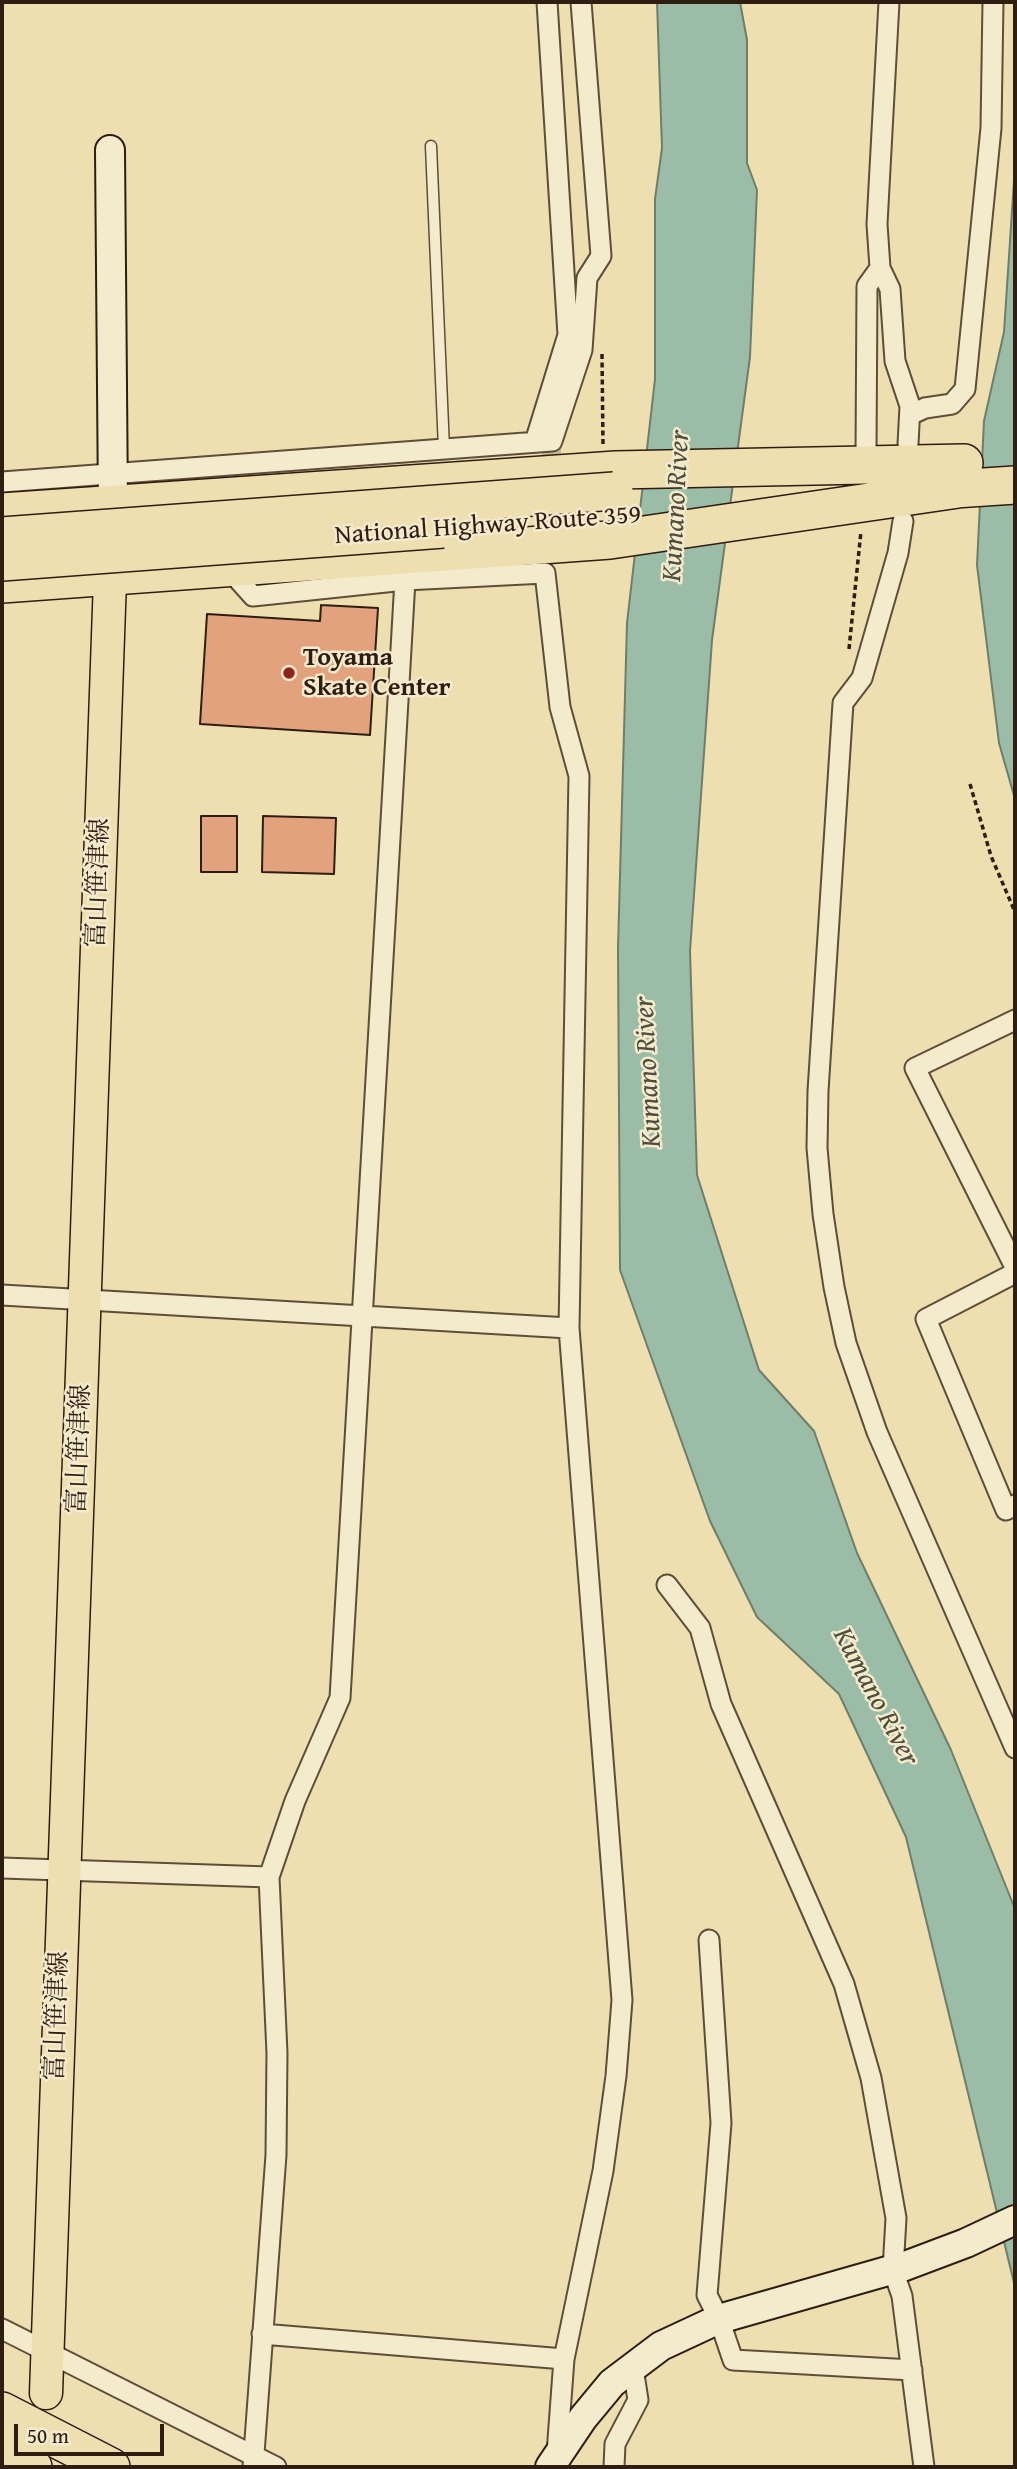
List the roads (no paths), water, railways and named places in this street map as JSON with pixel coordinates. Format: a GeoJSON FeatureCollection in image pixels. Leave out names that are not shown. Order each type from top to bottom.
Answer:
{"type":"FeatureCollection","features":[{"type":"Feature","properties":{"kind":"highway"},"geometry":{"type":"LineString","coordinates":[[2,512],[113,490],[609,459],[854,486]]}},
{"type":"Feature","properties":{"kind":"highway"},"geometry":{"type":"LineString","coordinates":[[2,584],[610,540],[854,486],[964,476],[1015,460]]}},
{"type":"Feature","properties":{"kind":"highway"},"geometry":{"type":"LineString","coordinates":[[964,476],[1015,485]]}},
{"type":"Feature","properties":{"kind":"highway","name":"National Highway Route 359"},"geometry":{"type":"LineString","coordinates":[[2,536],[854,486]]}},
{"type":"Feature","properties":{"kind":"highway","name":"National Highway Route 359"},"geometry":{"type":"LineString","coordinates":[[2,562],[854,486]]}},
{"type":"Feature","properties":{"kind":"highway"},"geometry":{"type":"LineString","coordinates":[[2,2412],[111,2467]]}},
{"type":"Feature","properties":{"kind":"highway"},"geometry":{"type":"LineString","coordinates":[[2,2451],[33,2467]]}},
{"type":"Feature","properties":{"kind":"main road","name":"富山笹津線"},"geometry":{"type":"LineString","coordinates":[[46,2393],[113,490]]}},
{"type":"Feature","properties":{"kind":"street"},"geometry":{"type":"LineString","coordinates":[[535,442],[568,335],[547,2]]}},
{"type":"Feature","properties":{"kind":"street"},"geometry":{"type":"LineString","coordinates":[[2,482],[113,490],[444,449],[552,441],[582,350],[587,278],[601,256],[581,2]]}},
{"type":"Feature","properties":{"kind":"street"},"geometry":{"type":"LineString","coordinates":[[888,2],[877,224],[880,268],[890,289],[895,361],[910,406],[908,444]]}},
{"type":"Feature","properties":{"kind":"street"},"geometry":{"type":"LineString","coordinates":[[910,415],[925,408],[952,404],[965,389],[991,128],[993,2]]}},
{"type":"Feature","properties":{"kind":"street"},"geometry":{"type":"LineString","coordinates":[[110,150],[113,490]]}},
{"type":"Feature","properties":{"kind":"street"},"geometry":{"type":"LineString","coordinates":[[854,486],[867,286],[880,268]]}},
{"type":"Feature","properties":{"kind":"street"},"geometry":{"type":"LineString","coordinates":[[903,521],[898,553],[862,678],[843,703],[818,1091],[817,1148],[823,1214],[846,1343],[877,1432],[1015,1748]]}},
{"type":"Feature","properties":{"kind":"street"},"geometry":{"type":"LineString","coordinates":[[227,567],[253,596],[405,580],[545,573],[560,707],[579,776],[569,1328],[622,2000],[616,2076],[603,2171],[564,2359],[554,2460]]}},
{"type":"Feature","properties":{"kind":"street"},"geometry":{"type":"LineString","coordinates":[[253,2461],[276,2155],[277,2053],[269,1877],[295,1801],[340,1698],[360,1314],[405,580]]}},
{"type":"Feature","properties":{"kind":"street"},"geometry":{"type":"LineString","coordinates":[[1015,1020],[915,1068],[1015,1267]]}},
{"type":"Feature","properties":{"kind":"street"},"geometry":{"type":"LineString","coordinates":[[1015,1273],[926,1319],[1006,1510],[1015,1505]]}},
{"type":"Feature","properties":{"kind":"street"},"geometry":{"type":"LineString","coordinates":[[2,1296],[360,1314],[569,1328]]}},
{"type":"Feature","properties":{"kind":"street"},"geometry":{"type":"LineString","coordinates":[[667,1585],[700,1628],[721,1704],[844,1984],[872,2078],[896,2218],[902,2296],[924,2467]]}},
{"type":"Feature","properties":{"kind":"street"},"geometry":{"type":"LineString","coordinates":[[2,1868],[269,1877]]}},
{"type":"Feature","properties":{"kind":"street"},"geometry":{"type":"LineString","coordinates":[[709,1940],[721,2123],[707,2295],[719,2319],[733,2360],[912,2370]]}},
{"type":"Feature","properties":{"kind":"street"},"geometry":{"type":"LineString","coordinates":[[554,2460],[612,2384],[661,2346],[719,2319],[899,2268],[966,2243],[1015,2220]]}},
{"type":"Feature","properties":{"kind":"street"},"geometry":{"type":"LineString","coordinates":[[2,2329],[253,2461],[276,2467]]}},
{"type":"Feature","properties":{"kind":"street"},"geometry":{"type":"LineString","coordinates":[[262,2334],[564,2359]]}},
{"type":"Feature","properties":{"kind":"street"},"geometry":{"type":"LineString","coordinates":[[614,2467],[615,2444],[638,2400],[633,2368]]}},
{"type":"Feature","properties":{"kind":"lane"},"geometry":{"type":"LineString","coordinates":[[431,146],[444,449]]}},
{"type":"Feature","properties":{"kind":"water","name":"Kumano River"},"geometry":{"type":"Polygon","coordinates":[[[657,2],[740,2],[747,40],[747,163],[757,190],[750,357],[712,640],[690,951],[697,1175],[759,1370],[814,1431],[857,1553],[951,1750],[1015,1909],[1015,2287],[906,1837],[839,1694],[757,1617],[710,1521],[620,1270],[618,948],[627,623],[655,379],[655,199],[662,148],[657,2]]]}},
{"type":"Feature","properties":{"kind":"water"},"geometry":{"type":"Polygon","coordinates":[[[1015,165],[1015,799],[999,743],[977,565],[984,421],[1004,332],[1015,165]]]}},
{"type":"Feature","properties":{"kind":"tunnel"},"geometry":{"type":"LineString","coordinates":[[546,552],[552,441]]}},
{"type":"Feature","properties":{"kind":"place","name":"Toyama Skate Center"},"geometry":{"type":"Point","coordinates":[289,673]}}]}
